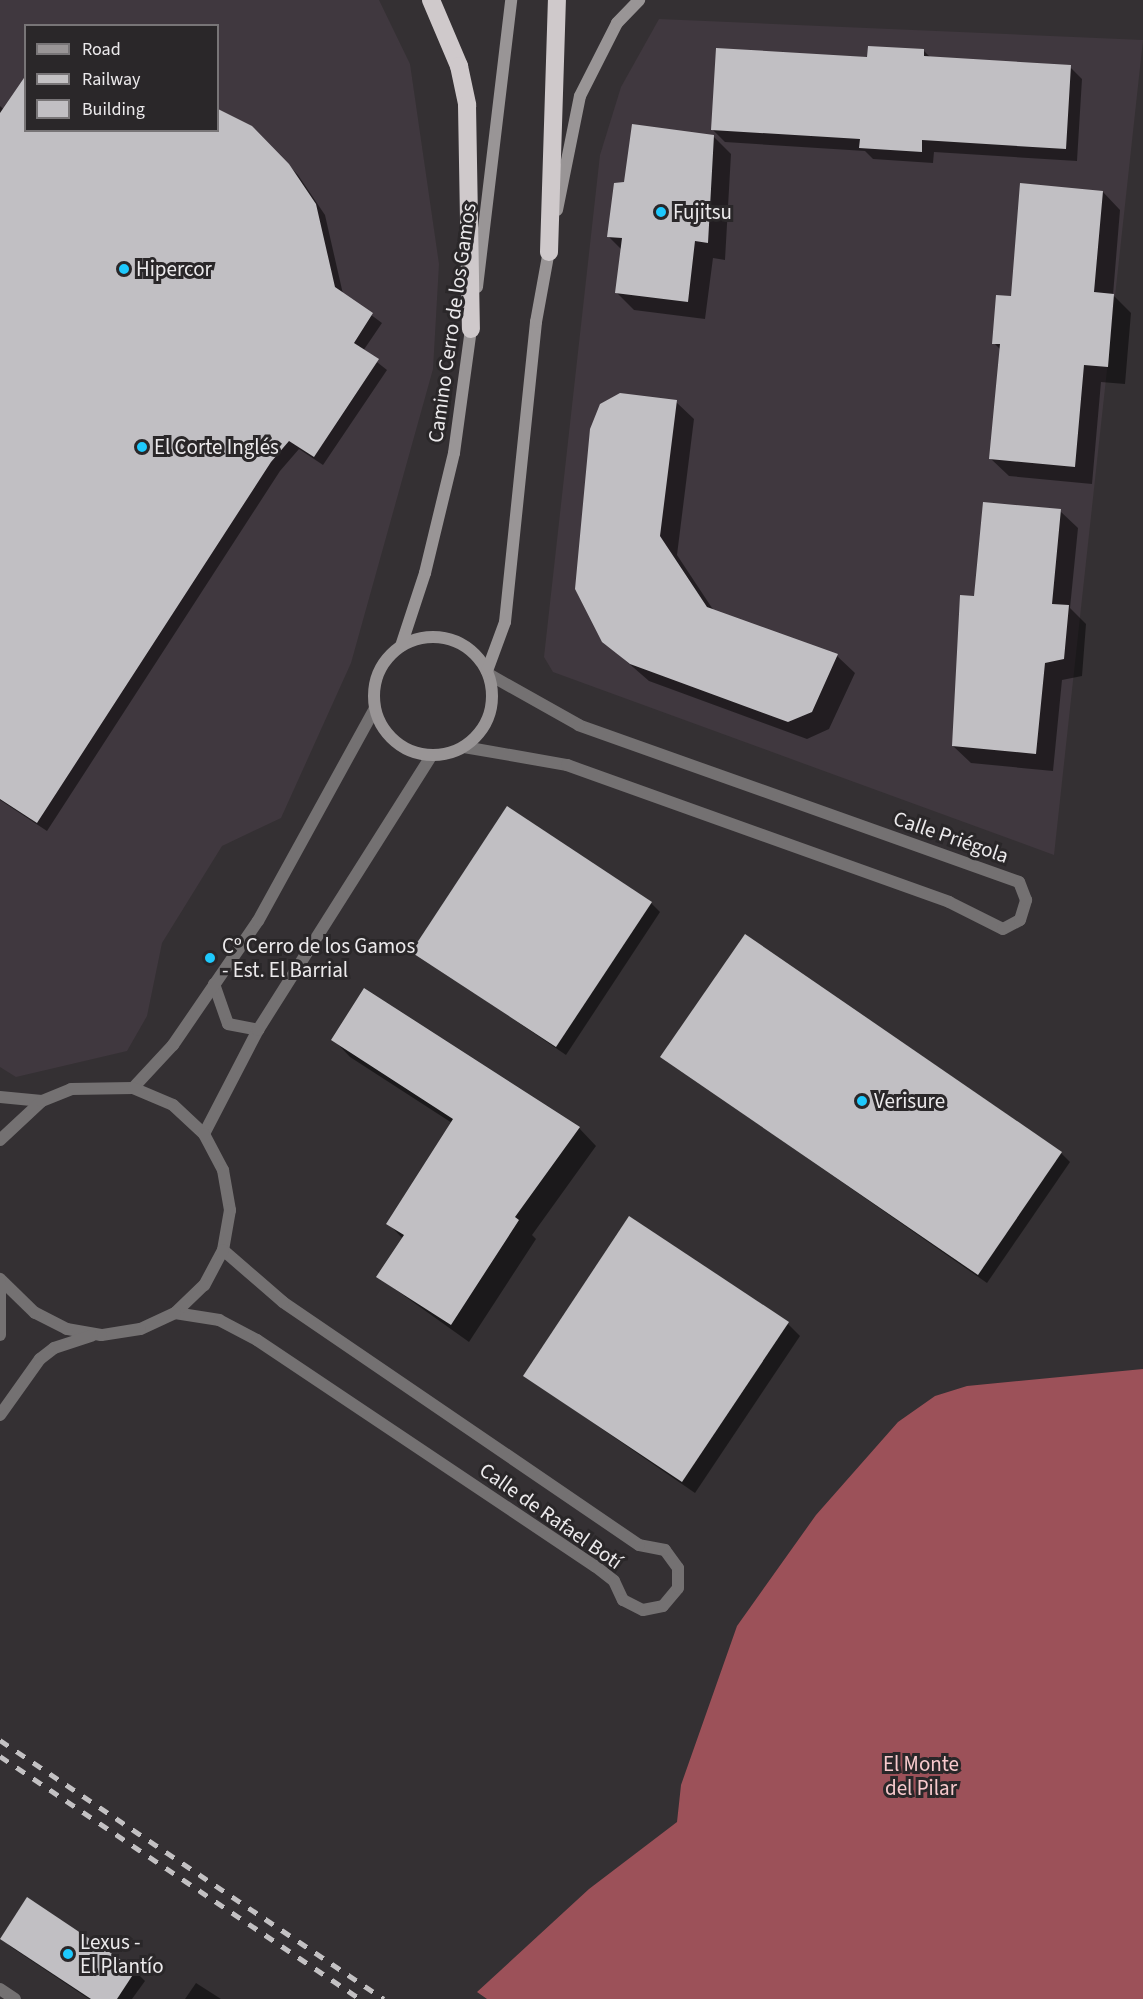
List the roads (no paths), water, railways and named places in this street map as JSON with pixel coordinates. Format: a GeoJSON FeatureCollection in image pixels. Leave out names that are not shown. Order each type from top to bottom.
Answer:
{"type":"FeatureCollection","features":[{"type":"Feature","properties":{"kind":"highway"},"geometry":{"type":"LineString","coordinates":[[430,0],[459,66],[467,105],[471,328]]}},
{"type":"Feature","properties":{"kind":"highway"},"geometry":{"type":"LineString","coordinates":[[549,252],[557,0]]}},
{"type":"Feature","properties":{"kind":"main road","name":"Camino Cerro de los Gamos"},"geometry":{"type":"LineString","coordinates":[[401,646],[425,573],[454,453],[502,107],[511,0]]}},
{"type":"Feature","properties":{"kind":"main road"},"geometry":{"type":"LineString","coordinates":[[487,673],[475,655],[449,640],[419,638],[401,646],[376,676],[374,710],[395,742],[431,756],[464,747],[486,723],[491,708],[487,673],[505,622],[549,252],[580,96],[617,23],[639,0]]}},
{"type":"Feature","properties":{"kind":"street","name":"Calle Priégola"},"geometry":{"type":"LineString","coordinates":[[464,747],[567,765],[949,902],[1003,929],[1020,920],[1026,900],[1019,882],[579,725],[487,673]]}},
{"type":"Feature","properties":{"kind":"street"},"geometry":{"type":"LineString","coordinates":[[133,1088],[173,1045],[308,837],[374,710]]}},
{"type":"Feature","properties":{"kind":"street"},"geometry":{"type":"LineString","coordinates":[[204,1134],[258,1030],[431,756]]}},
{"type":"Feature","properties":{"kind":"street"},"geometry":{"type":"LineString","coordinates":[[214,984],[228,1024],[258,1030]]}},
{"type":"Feature","properties":{"kind":"street"},"geometry":{"type":"LineString","coordinates":[[0,1140],[42,1101],[81,1087],[133,1088],[173,1105],[204,1134],[223,1170],[228,1200],[223,1250],[204,1285],[175,1313],[140,1329],[73,1340],[40,1359],[0,1415]]}},
{"type":"Feature","properties":{"kind":"street"},"geometry":{"type":"LineString","coordinates":[[0,1097],[42,1101]]}},
{"type":"Feature","properties":{"kind":"street","name":"Calle de Rafael Botí"},"geometry":{"type":"LineString","coordinates":[[175,1313],[219,1320],[257,1340],[595,1566],[614,1581],[623,1600],[643,1610],[663,1605],[678,1588],[678,1568],[665,1550],[639,1545],[283,1302],[223,1250]]}},
{"type":"Feature","properties":{"kind":"street"},"geometry":{"type":"LineString","coordinates":[[0,1280],[35,1314],[67,1329],[101,1335]]}},
{"type":"Feature","properties":{"kind":"street"},"geometry":{"type":"LineString","coordinates":[[0,1280],[0,1335]]}},
{"type":"Feature","properties":{"kind":"street"},"geometry":{"type":"LineString","coordinates":[[0,1989],[15,1999]]}},
{"type":"Feature","properties":{"kind":"railway"},"geometry":{"type":"LineString","coordinates":[[0,1740],[384,1999]]}},
{"type":"Feature","properties":{"kind":"railway"},"geometry":{"type":"LineString","coordinates":[[0,1756],[360,1999]]}},
{"type":"Feature","properties":{"kind":"place","name":"Fujitsu"},"geometry":{"type":"Point","coordinates":[661,212]}},
{"type":"Feature","properties":{"kind":"place","name":"Hipercor"},"geometry":{"type":"Point","coordinates":[124,269]}},
{"type":"Feature","properties":{"kind":"place","name":"El Corte Inglés"},"geometry":{"type":"Point","coordinates":[142,447]}},
{"type":"Feature","properties":{"kind":"place","name":"Cº Cerro de los Gamos - Est. El Barrial"},"geometry":{"type":"Point","coordinates":[210,958]}},
{"type":"Feature","properties":{"kind":"place","name":"Verisure"},"geometry":{"type":"Point","coordinates":[862,1101]}},
{"type":"Feature","properties":{"kind":"place","name":"Lexus - El Plantío"},"geometry":{"type":"Point","coordinates":[68,1954]}},
{"type":"Feature","properties":{"kind":"park label","name":"El Monte del Pilar"},"geometry":{"type":"Point","coordinates":[921,1776]}}]}
